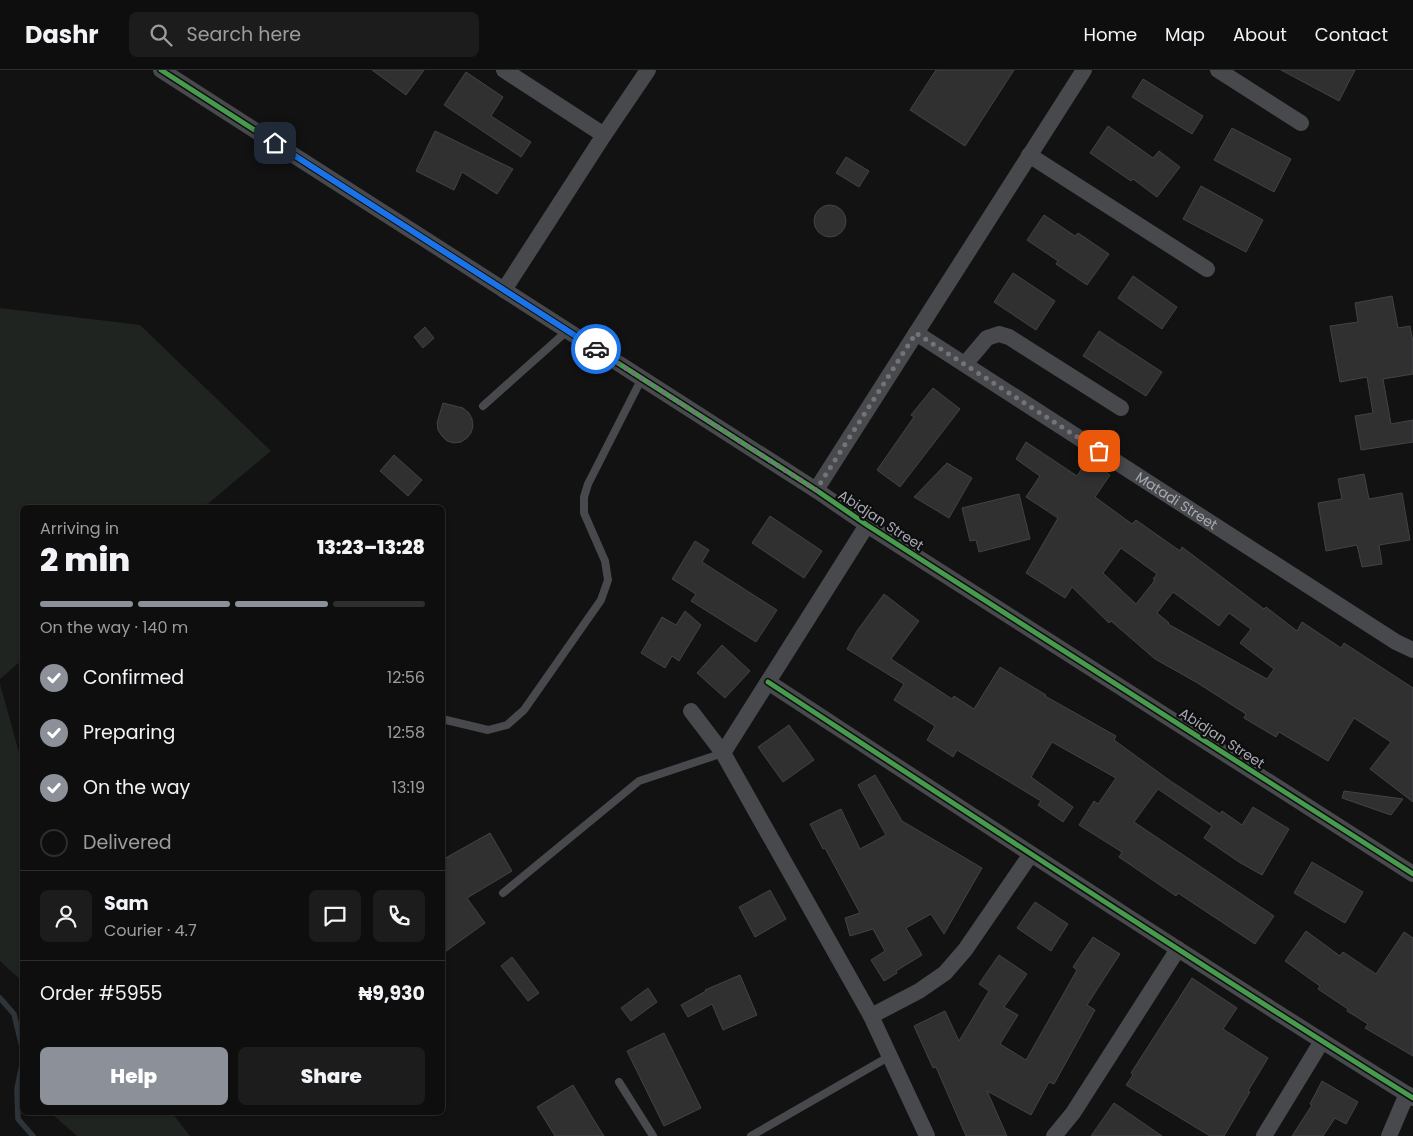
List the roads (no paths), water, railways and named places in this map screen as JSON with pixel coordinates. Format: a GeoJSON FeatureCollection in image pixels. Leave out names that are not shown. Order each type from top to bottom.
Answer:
{"type":"FeatureCollection","features":[{"type":"Feature","properties":{"kind":"street","name":"Abidjan Street"},"geometry":{"type":"LineString","coordinates":[[161,70],[1413,874]]}},
{"type":"Feature","properties":{"kind":"street"},"geometry":{"type":"LineString","coordinates":[[504,70],[604,135]]}},
{"type":"Feature","properties":{"kind":"street"},"geometry":{"type":"LineString","coordinates":[[504,290],[648,70]]}},
{"type":"Feature","properties":{"kind":"street"},"geometry":{"type":"LineString","coordinates":[[816,490],[1084,70]]}},
{"type":"Feature","properties":{"kind":"street"},"geometry":{"type":"LineString","coordinates":[[1218,70],[1301,123]]}},
{"type":"Feature","properties":{"kind":"street"},"geometry":{"type":"LineString","coordinates":[[1029,156],[1207,269]]}},
{"type":"Feature","properties":{"kind":"street","name":"Matadi Street"},"geometry":{"type":"LineString","coordinates":[[916,333],[1396,642],[1413,650]]}},
{"type":"Feature","properties":{"kind":"street"},"geometry":{"type":"LineString","coordinates":[[965,364],[987,338],[999,334],[1009,337],[1121,408]]}},
{"type":"Feature","properties":{"kind":"street"},"geometry":{"type":"LineString","coordinates":[[724,753],[867,525]]}},
{"type":"Feature","properties":{"kind":"street"},"geometry":{"type":"LineString","coordinates":[[768,682],[1178,949],[1410,1096],[1389,1136]]}},
{"type":"Feature","properties":{"kind":"street"},"geometry":{"type":"LineString","coordinates":[[691,711],[724,753],[871,1016],[927,1136]]}},
{"type":"Feature","properties":{"kind":"street"},"geometry":{"type":"LineString","coordinates":[[871,1016],[919,991],[945,972],[965,950],[1031,854]]}},
{"type":"Feature","properties":{"kind":"street"},"geometry":{"type":"LineString","coordinates":[[1054,1136],[1073,1113],[1178,949]]}},
{"type":"Feature","properties":{"kind":"street"},"geometry":{"type":"LineString","coordinates":[[1264,1136],[1322,1041]]}},
{"type":"Feature","properties":{"kind":"lane"},"geometry":{"type":"LineString","coordinates":[[483,406],[567,331]]}},
{"type":"Feature","properties":{"kind":"lane"},"geometry":{"type":"LineString","coordinates":[[445,720],[488,730],[507,725],[524,710],[601,600],[608,580],[605,561],[584,513],[584,497],[588,484],[642,378]]}},
{"type":"Feature","properties":{"kind":"lane"},"geometry":{"type":"LineString","coordinates":[[503,893],[640,781],[724,753]]}},
{"type":"Feature","properties":{"kind":"lane"},"geometry":{"type":"LineString","coordinates":[[750,1136],[890,1056]]}},
{"type":"Feature","properties":{"kind":"lane"},"geometry":{"type":"LineString","coordinates":[[619,1082],[653,1136]]}},
{"type":"Feature","properties":{"kind":"waterway"},"geometry":{"type":"LineString","coordinates":[[0,998],[14,1014],[20,1039]]}},
{"type":"Feature","properties":{"kind":"waterway"},"geometry":{"type":"LineString","coordinates":[[20,1074],[17,1089],[18,1119],[33,1136]]}}]}
